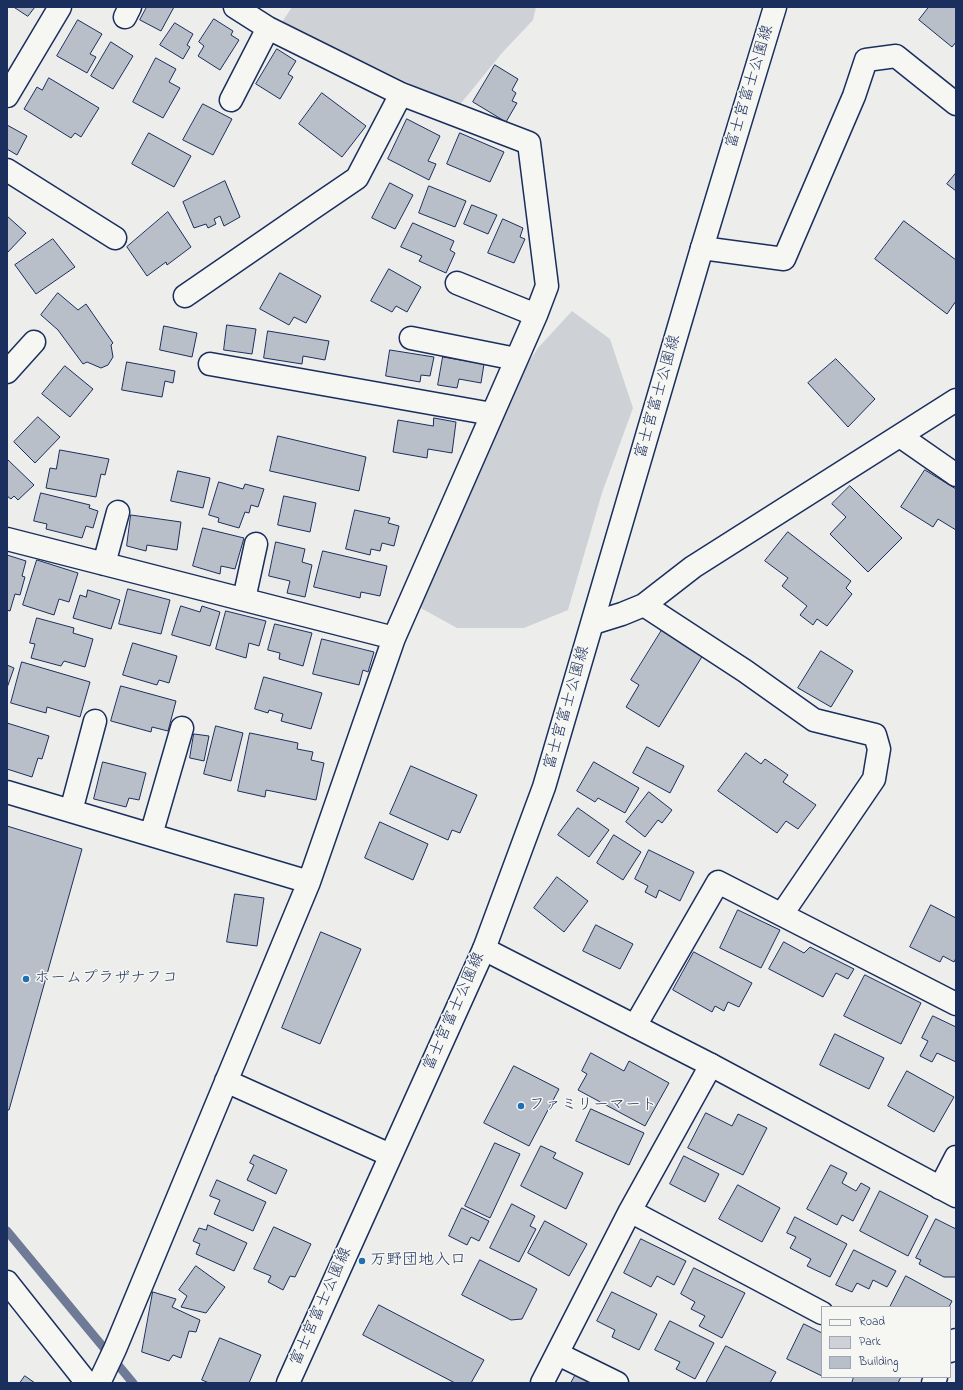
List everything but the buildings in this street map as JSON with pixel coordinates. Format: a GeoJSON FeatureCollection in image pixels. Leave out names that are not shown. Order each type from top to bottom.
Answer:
{"type":"FeatureCollection","features":[{"type":"Feature","properties":{"kind":"street"},"geometry":{"type":"LineString","coordinates":[[7,96],[60,7]]}},
{"type":"Feature","properties":{"kind":"street"},"geometry":{"type":"LineString","coordinates":[[99,1383],[115,1349],[309,882],[394,638],[536,315],[547,286],[529,143],[401,94],[268,28],[235,7]]}},
{"type":"Feature","properties":{"kind":"street","name":"富士宮富士公園線"},"geometry":{"type":"LineString","coordinates":[[292,1381],[390,1155],[484,949],[544,787],[702,248],[775,7]]}},
{"type":"Feature","properties":{"kind":"street"},"geometry":{"type":"LineString","coordinates":[[231,100],[268,28]]}},
{"type":"Feature","properties":{"kind":"street"},"geometry":{"type":"LineString","coordinates":[[702,248],[784,259],[854,96],[866,60],[896,56],[956,104]]}},
{"type":"Feature","properties":{"kind":"street"},"geometry":{"type":"LineString","coordinates":[[185,296],[357,178],[401,94]]}},
{"type":"Feature","properties":{"kind":"street"},"geometry":{"type":"LineString","coordinates":[[7,170],[115,238]]}},
{"type":"Feature","properties":{"kind":"street"},"geometry":{"type":"LineString","coordinates":[[458,283],[536,315]]}},
{"type":"Feature","properties":{"kind":"street"},"geometry":{"type":"LineString","coordinates":[[411,338],[516,359]]}},
{"type":"Feature","properties":{"kind":"street"},"geometry":{"type":"LineString","coordinates":[[7,372],[34,342]]}},
{"type":"Feature","properties":{"kind":"street"},"geometry":{"type":"LineString","coordinates":[[210,364],[492,414]]}},
{"type":"Feature","properties":{"kind":"street"},"geometry":{"type":"LineString","coordinates":[[593,623],[644,605],[693,567],[956,400]]}},
{"type":"Feature","properties":{"kind":"street"},"geometry":{"type":"LineString","coordinates":[[900,436],[956,476]]}},
{"type":"Feature","properties":{"kind":"street"},"geometry":{"type":"LineString","coordinates":[[104,564],[118,512]]}},
{"type":"Feature","properties":{"kind":"street"},"geometry":{"type":"LineString","coordinates":[[7,539],[394,638]]}},
{"type":"Feature","properties":{"kind":"street"},"geometry":{"type":"LineString","coordinates":[[244,599],[256,544]]}},
{"type":"Feature","properties":{"kind":"street"},"geometry":{"type":"LineString","coordinates":[[644,605],[745,671],[814,720],[875,734],[879,749],[874,779],[782,914]]}},
{"type":"Feature","properties":{"kind":"street"},"geometry":{"type":"LineString","coordinates":[[71,811],[95,722]]}},
{"type":"Feature","properties":{"kind":"street"},"geometry":{"type":"LineString","coordinates":[[151,835],[182,728]]}},
{"type":"Feature","properties":{"kind":"street"},"geometry":{"type":"LineString","coordinates":[[7,792],[309,882]]}},
{"type":"Feature","properties":{"kind":"street"},"geometry":{"type":"LineString","coordinates":[[635,1026],[718,882],[956,1004]]}},
{"type":"Feature","properties":{"kind":"street"},"geometry":{"type":"LineString","coordinates":[[484,949],[711,1065],[948,1192],[956,1157]]}},
{"type":"Feature","properties":{"kind":"street"},"geometry":{"type":"LineString","coordinates":[[542,1383],[630,1211],[711,1065]]}},
{"type":"Feature","properties":{"kind":"street"},"geometry":{"type":"LineString","coordinates":[[226,1081],[390,1155]]}},
{"type":"Feature","properties":{"kind":"street"},"geometry":{"type":"LineString","coordinates":[[630,1211],[821,1312]]}},
{"type":"Feature","properties":{"kind":"street"},"geometry":{"type":"LineString","coordinates":[[7,1282],[87,1383]]}},
{"type":"Feature","properties":{"kind":"street"},"geometry":{"type":"LineString","coordinates":[[951,1349],[956,1340]]}},
{"type":"Feature","properties":{"kind":"street"},"geometry":{"type":"LineString","coordinates":[[558,1354],[616,1383]]}},
{"type":"Feature","properties":{"kind":"green space"},"geometry":{"type":"Polygon","coordinates":[[[292,7],[536,7],[533,20],[502,53],[458,107],[282,22],[292,7]]]}},
{"type":"Feature","properties":{"kind":"green space"},"geometry":{"type":"Polygon","coordinates":[[[572,311],[610,339],[633,408],[602,493],[568,610],[524,628],[457,628],[417,606],[463,510],[523,371],[538,348],[572,311]]]}},
{"type":"Feature","properties":{"kind":"waterway"},"geometry":{"type":"LineString","coordinates":[[7,1231],[133,1383]]}},
{"type":"Feature","properties":{"kind":"place","name":"ホームプラザナフコ"},"geometry":{"type":"Point","coordinates":[26,979]}},
{"type":"Feature","properties":{"kind":"place","name":"ファミリーマート"},"geometry":{"type":"Point","coordinates":[521,1106]}},
{"type":"Feature","properties":{"kind":"place","name":"万野団地入口"},"geometry":{"type":"Point","coordinates":[362,1261]}}]}
